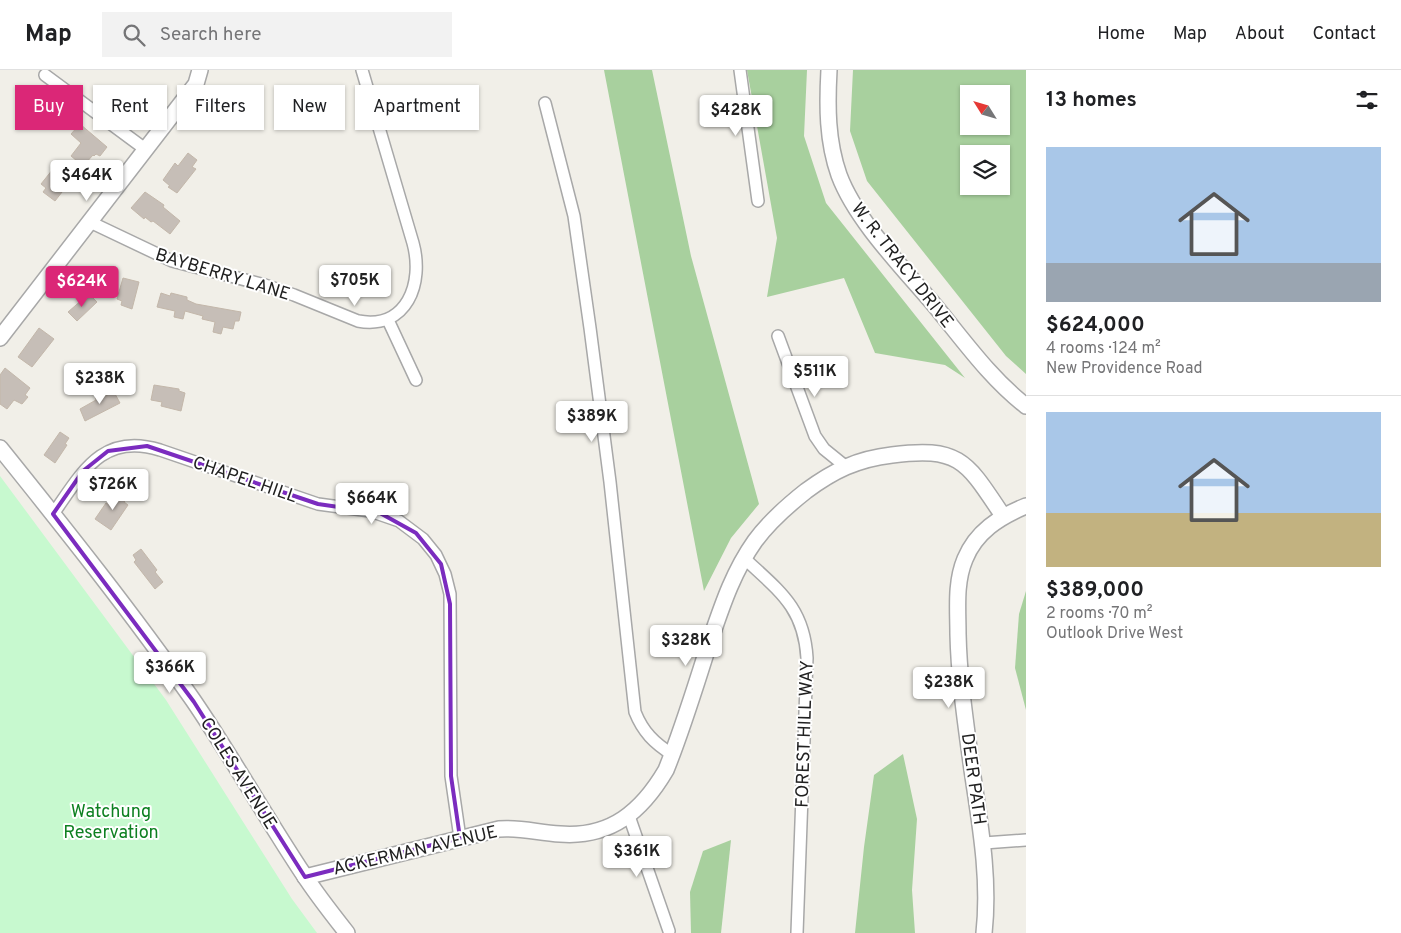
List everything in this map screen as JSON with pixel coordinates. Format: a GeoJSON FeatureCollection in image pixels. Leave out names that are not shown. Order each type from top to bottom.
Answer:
{"type":"FeatureCollection","features":[{"type":"Feature","properties":{"kind":"street"},"geometry":{"type":"LineString","coordinates":[[0,338],[90,222],[198,77],[208,70]]}},
{"type":"Feature","properties":{"kind":"street"},"geometry":{"type":"LineString","coordinates":[[362,70],[418,265],[415,285],[408,301],[402,310],[388,320],[416,380]]}},
{"type":"Feature","properties":{"kind":"street"},"geometry":{"type":"LineString","coordinates":[[740,70],[758,201]]}},
{"type":"Feature","properties":{"kind":"street","name":"W. R. TRACY DRIVE"},"geometry":{"type":"LineString","coordinates":[[829,70],[828,124],[832,152],[840,177],[850,198],[881,241],[994,377],[1026,406]]}},
{"type":"Feature","properties":{"kind":"street"},"geometry":{"type":"LineString","coordinates":[[45,75],[145,149]]}},
{"type":"Feature","properties":{"kind":"street"},"geometry":{"type":"LineString","coordinates":[[545,103],[574,216],[588,310],[610,482],[635,712],[640,725],[647,735],[657,745],[673,755]]}},
{"type":"Feature","properties":{"kind":"street","name":"BAYBERRY LANE"},"geometry":{"type":"LineString","coordinates":[[90,222],[172,261],[265,285],[358,321],[367,323],[388,320]]}},
{"type":"Feature","properties":{"kind":"street"},"geometry":{"type":"LineString","coordinates":[[778,336],[815,436],[824,449],[845,466]]}},
{"type":"Feature","properties":{"kind":"street","name":"CHAPEL HILL"},"geometry":{"type":"LineString","coordinates":[[53,514],[91,462],[120,446],[134,445],[160,450],[318,504],[380,513],[399,521],[416,532],[436,556],[445,574],[450,594],[451,776],[460,838]]}},
{"type":"Feature","properties":{"kind":"street","name":"COLES AVENUE"},"geometry":{"type":"LineString","coordinates":[[0,448],[53,514],[194,702],[305,877],[347,933]]}},
{"type":"Feature","properties":{"kind":"street","name":"ACKERMAN AVENUE"},"geometry":{"type":"LineString","coordinates":[[305,877],[460,838],[510,828],[524,828],[560,834],[582,833],[609,826],[629,816],[639,808],[658,784],[673,755],[725,599],[744,558],[760,534],[780,512],[830,474],[845,466],[868,459],[910,452],[928,452],[948,456],[959,461],[974,472],[1003,516]]}},
{"type":"Feature","properties":{"kind":"street","name":"DEER PATH"},"geometry":{"type":"LineString","coordinates":[[984,933],[986,897],[984,843],[960,677],[957,596],[960,573],[970,549],[985,530],[1003,516],[1026,506]]}},
{"type":"Feature","properties":{"kind":"street","name":"FOREST HILL WAY"},"geometry":{"type":"LineString","coordinates":[[744,558],[777,589],[790,605],[802,624],[806,640],[807,658],[797,933]]}},
{"type":"Feature","properties":{"kind":"street"},"geometry":{"type":"LineString","coordinates":[[629,816],[669,931]]}},
{"type":"Feature","properties":{"kind":"street"},"geometry":{"type":"LineString","coordinates":[[984,843],[1026,840]]}},
{"type":"Feature","properties":{"kind":"highlighted area"},"geometry":{"type":"Polygon","coordinates":[[[147,446],[318,504],[380,513],[416,533],[441,564],[450,604],[451,776],[460,838],[305,877],[194,702],[53,514],[83,471],[108,451],[147,446]]]}},
{"type":"Feature","properties":{"kind":"green space"},"geometry":{"type":"Polygon","coordinates":[[[604,70],[652,70],[691,256],[759,504],[731,538],[704,591],[604,70]]]}},
{"type":"Feature","properties":{"kind":"green space"},"geometry":{"type":"Polygon","coordinates":[[[747,70],[807,70],[804,136],[826,203],[965,378],[945,365],[875,353],[844,278],[767,297],[777,238],[747,70]]]}},
{"type":"Feature","properties":{"kind":"green space"},"geometry":{"type":"Polygon","coordinates":[[[853,70],[1026,70],[1026,374],[1006,356],[867,181],[850,131],[853,70]]]}},
{"type":"Feature","properties":{"kind":"green space","name":"Watchung Reservation"},"geometry":{"type":"Polygon","coordinates":[[[0,476],[166,700],[292,899],[317,933],[0,933],[0,476]]]}},
{"type":"Feature","properties":{"kind":"green space"},"geometry":{"type":"Polygon","coordinates":[[[1026,591],[1026,710],[1015,668],[1019,614],[1026,591]]]}},
{"type":"Feature","properties":{"kind":"green space"},"geometry":{"type":"Polygon","coordinates":[[[903,754],[917,819],[912,890],[915,933],[855,933],[874,775],[903,754]]]}},
{"type":"Feature","properties":{"kind":"green space"},"geometry":{"type":"Polygon","coordinates":[[[731,840],[721,933],[691,933],[690,892],[703,851],[731,840]]]}},
{"type":"Feature","properties":{"kind":"building"},"geometry":{"type":"Polygon","coordinates":[[[83,127],[107,147],[100,156],[93,155],[83,166],[71,156],[81,143],[71,134],[75,130],[83,130],[83,127]]]}},
{"type":"Feature","properties":{"kind":"building"},"geometry":{"type":"Polygon","coordinates":[[[188,153],[197,160],[192,167],[196,169],[177,193],[168,187],[170,186],[163,180],[175,163],[178,166],[188,153]]]}},
{"type":"Feature","properties":{"kind":"building"},"geometry":{"type":"Polygon","coordinates":[[[53,169],[60,174],[63,171],[73,178],[55,201],[43,192],[46,188],[41,184],[53,169]]]}},
{"type":"Feature","properties":{"kind":"building"},"geometry":{"type":"Polygon","coordinates":[[[145,192],[164,205],[163,207],[180,221],[170,234],[153,221],[151,222],[145,217],[144,219],[131,208],[145,192]]]}},
{"type":"Feature","properties":{"kind":"building"},"geometry":{"type":"Polygon","coordinates":[[[123,278],[139,282],[132,309],[121,305],[122,301],[117,299],[123,278]]]}},
{"type":"Feature","properties":{"kind":"building"},"geometry":{"type":"Polygon","coordinates":[[[161,293],[170,296],[171,293],[187,297],[187,300],[196,304],[241,312],[239,321],[235,321],[233,329],[223,327],[221,334],[213,332],[215,322],[202,319],[203,316],[185,311],[183,319],[174,317],[175,311],[157,307],[161,293]]]}},
{"type":"Feature","properties":{"kind":"building"},"geometry":{"type":"Polygon","coordinates":[[[90,295],[97,302],[77,321],[68,312],[90,295]]]}},
{"type":"Feature","properties":{"kind":"building"},"geometry":{"type":"Polygon","coordinates":[[[39,328],[54,339],[32,367],[18,357],[39,328]]]}},
{"type":"Feature","properties":{"kind":"building"},"geometry":{"type":"Polygon","coordinates":[[[5,368],[30,388],[25,395],[28,397],[22,404],[14,400],[7,409],[0,404],[0,375],[5,368]]]}},
{"type":"Feature","properties":{"kind":"building"},"geometry":{"type":"Polygon","coordinates":[[[154,385],[179,389],[179,391],[185,393],[181,411],[161,406],[162,402],[151,400],[154,385]]]}},
{"type":"Feature","properties":{"kind":"building"},"geometry":{"type":"Polygon","coordinates":[[[102,391],[105,396],[114,392],[120,403],[85,421],[80,409],[96,400],[95,394],[102,391]]]}},
{"type":"Feature","properties":{"kind":"building"},"geometry":{"type":"Polygon","coordinates":[[[60,432],[69,438],[65,444],[67,445],[55,463],[44,455],[60,432]]]}},
{"type":"Feature","properties":{"kind":"building"},"geometry":{"type":"Polygon","coordinates":[[[119,492],[127,497],[124,502],[128,505],[111,530],[95,519],[106,503],[109,505],[119,492]]]}},
{"type":"Feature","properties":{"kind":"building"},"geometry":{"type":"Polygon","coordinates":[[[141,549],[157,570],[155,572],[163,582],[155,589],[134,562],[136,560],[133,555],[141,549]]]}}]}
